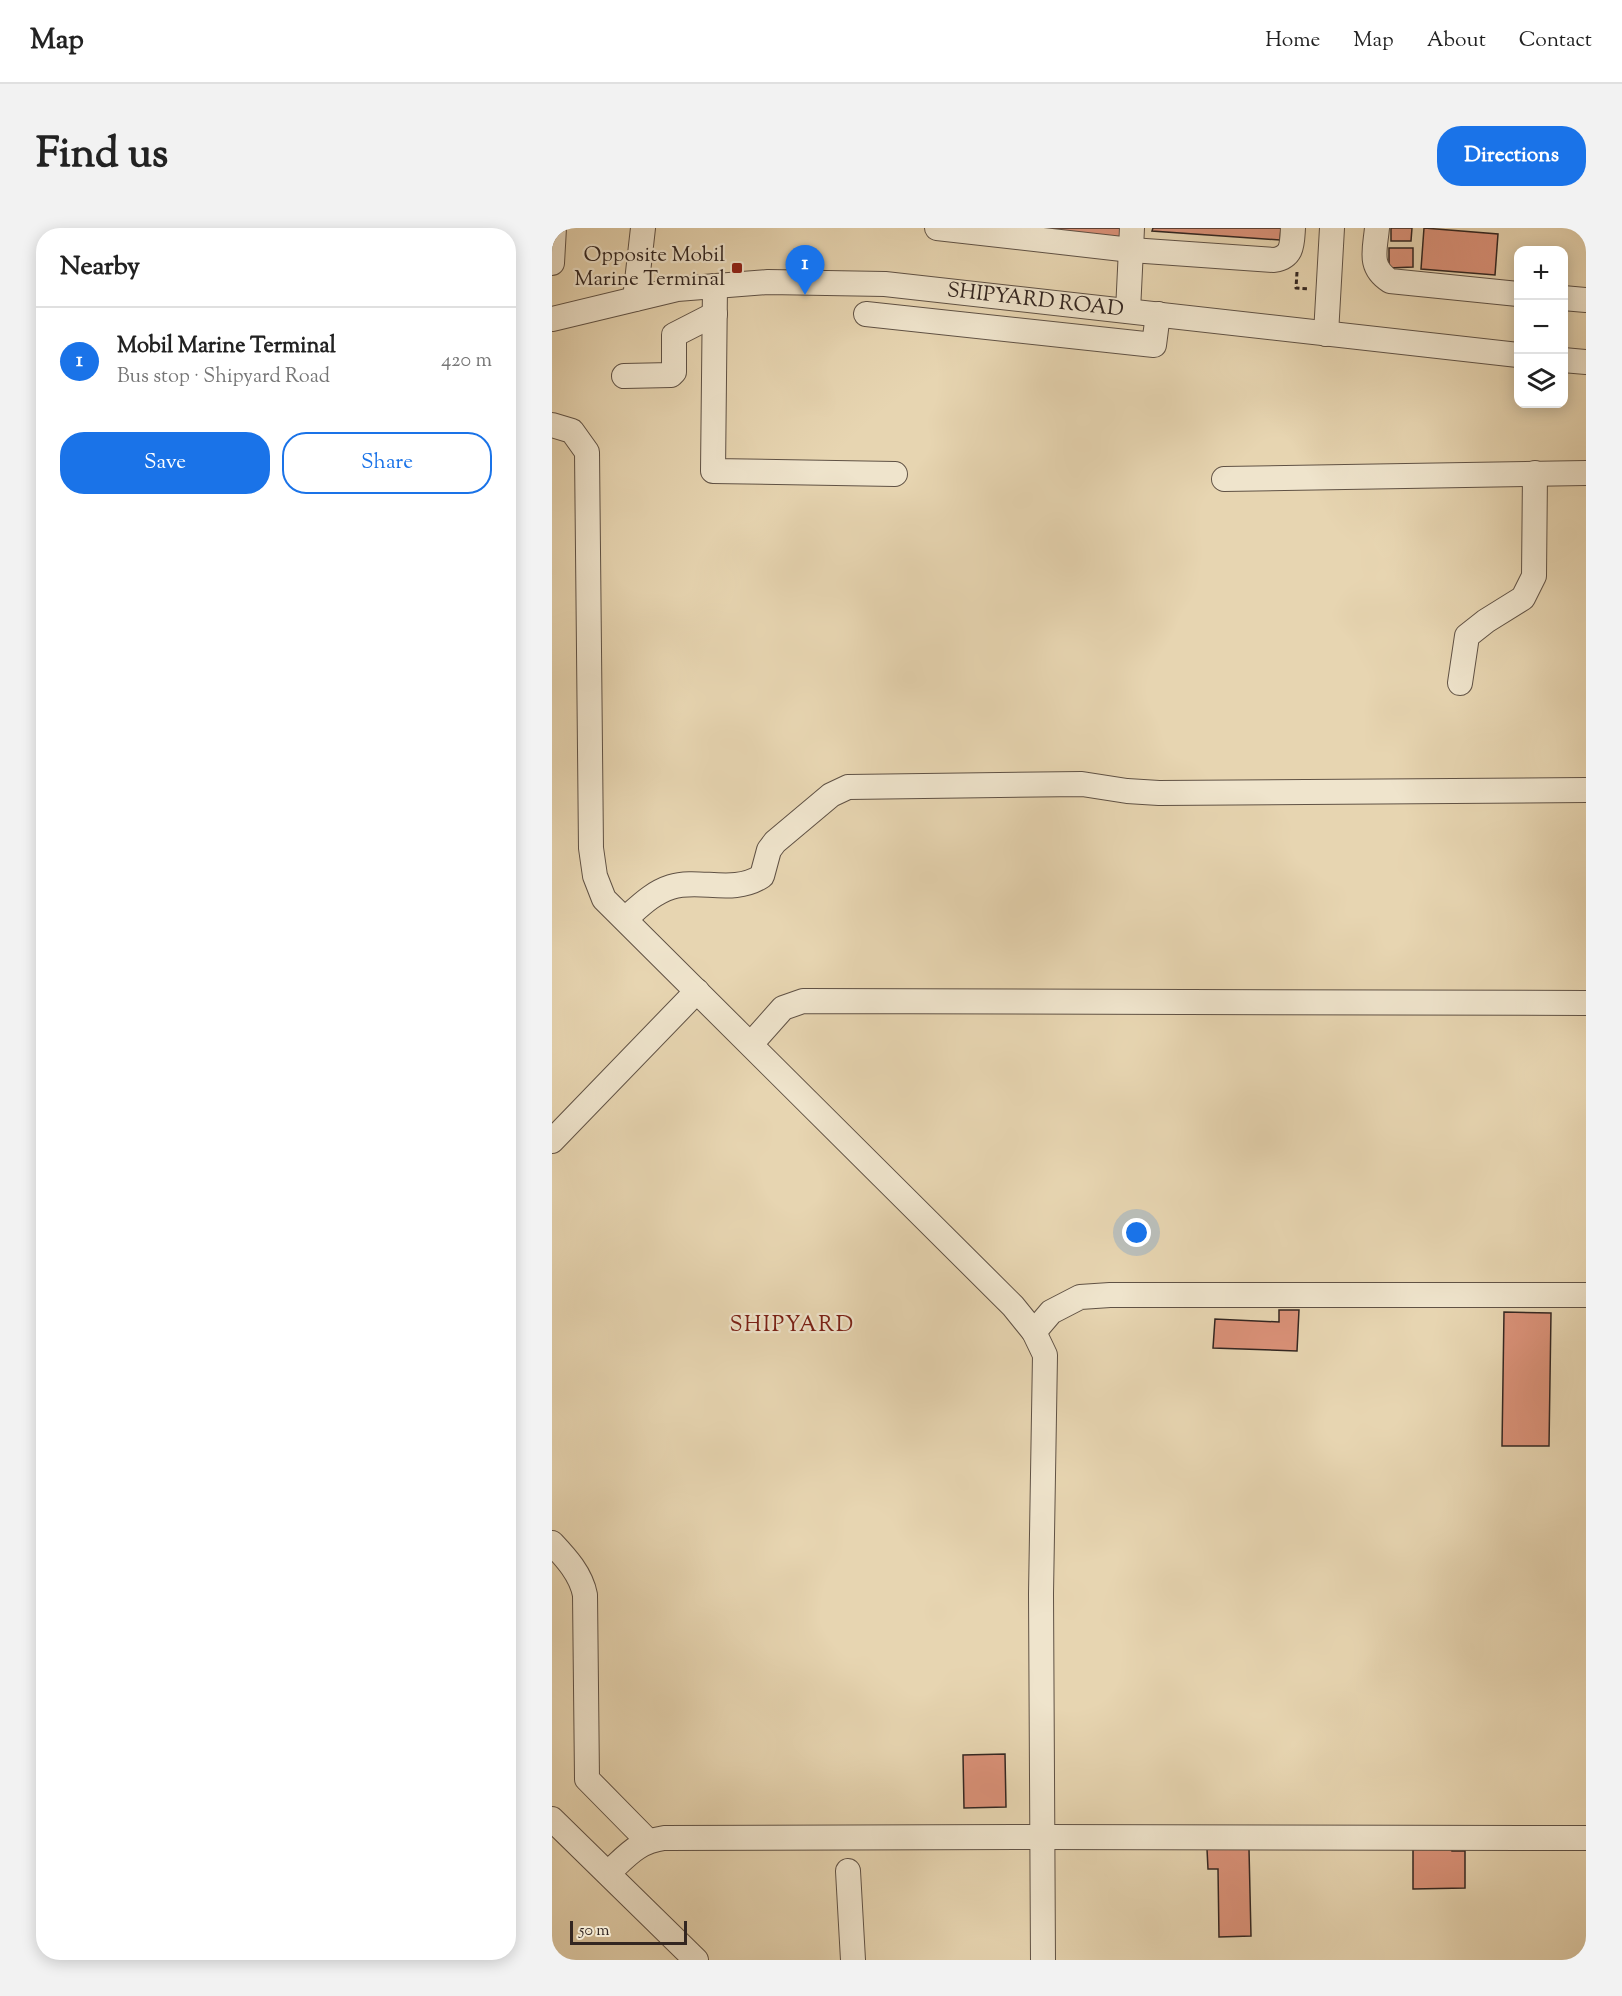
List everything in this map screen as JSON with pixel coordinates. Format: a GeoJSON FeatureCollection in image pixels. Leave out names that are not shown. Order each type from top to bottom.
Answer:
{"type":"FeatureCollection","features":[{"type":"Feature","properties":{"kind":"street"},"geometry":{"type":"LineString","coordinates":[[552,263],[554,228]]}},
{"type":"Feature","properties":{"kind":"street"},"geometry":{"type":"LineString","coordinates":[[635,299],[643,228]]}},
{"type":"Feature","properties":{"kind":"street"},"geometry":{"type":"LineString","coordinates":[[937,228],[1131,239],[1281,259],[1289,253],[1292,246],[1293,228]]}},
{"type":"Feature","properties":{"kind":"street"},"geometry":{"type":"LineString","coordinates":[[1326,334],[1332,228]]}},
{"type":"Feature","properties":{"kind":"street"},"geometry":{"type":"LineString","coordinates":[[1377,228],[1374,261],[1380,275],[1390,281],[1514,294]]}},
{"type":"Feature","properties":{"kind":"street"},"geometry":{"type":"LineString","coordinates":[[1128,310],[1131,239]]}},
{"type":"Feature","properties":{"kind":"street","name":"SHIPYARD ROAD"},"geometry":{"type":"LineString","coordinates":[[552,319],[677,289],[768,282],[885,284],[1514,355]]}},
{"type":"Feature","properties":{"kind":"street"},"geometry":{"type":"LineString","coordinates":[[715,286],[713,471],[895,474]]}},
{"type":"Feature","properties":{"kind":"street"},"geometry":{"type":"LineString","coordinates":[[1568,298],[1586,300]]}},
{"type":"Feature","properties":{"kind":"street"},"geometry":{"type":"LineString","coordinates":[[624,376],[671,375],[674,372],[674,335],[715,314]]}},
{"type":"Feature","properties":{"kind":"street"},"geometry":{"type":"LineString","coordinates":[[866,314],[1154,345],[1158,314]]}},
{"type":"Feature","properties":{"kind":"street"},"geometry":{"type":"LineString","coordinates":[[1568,360],[1586,362]]}},
{"type":"Feature","properties":{"kind":"street"},"geometry":{"type":"LineString","coordinates":[[552,425],[573,431],[587,452],[591,848],[595,876],[604,899],[1013,1306],[1034,1332],[1044,1355],[1041,1594],[1043,1960]]}},
{"type":"Feature","properties":{"kind":"street"},"geometry":{"type":"LineString","coordinates":[[1224,479],[1586,472]]}},
{"type":"Feature","properties":{"kind":"street"},"geometry":{"type":"LineString","coordinates":[[1460,683],[1467,636],[1522,598],[1534,576],[1535,473]]}},
{"type":"Feature","properties":{"kind":"street"},"geometry":{"type":"LineString","coordinates":[[625,919],[654,895],[674,886],[751,883],[762,876],[769,850],[775,842],[831,795],[848,787],[1082,784],[1159,793],[1586,790]]}},
{"type":"Feature","properties":{"kind":"street"},"geometry":{"type":"LineString","coordinates":[[552,1141],[697,991]]}},
{"type":"Feature","properties":{"kind":"street"},"geometry":{"type":"LineString","coordinates":[[751,1044],[783,1008],[803,1001],[1586,1003]]}},
{"type":"Feature","properties":{"kind":"street"},"geometry":{"type":"LineString","coordinates":[[1034,1332],[1051,1312],[1080,1297],[1110,1295],[1586,1295]]}},
{"type":"Feature","properties":{"kind":"street"},"geometry":{"type":"LineString","coordinates":[[552,1543],[567,1558],[583,1585],[585,1594],[587,1779],[648,1841]]}},
{"type":"Feature","properties":{"kind":"street"},"geometry":{"type":"LineString","coordinates":[[552,1819],[696,1960]]}},
{"type":"Feature","properties":{"kind":"street"},"geometry":{"type":"LineString","coordinates":[[608,1873],[635,1847],[648,1841],[676,1838],[1586,1838]]}},
{"type":"Feature","properties":{"kind":"street"},"geometry":{"type":"LineString","coordinates":[[848,1871],[853,1960]]}},
{"type":"Feature","properties":{"kind":"building"},"geometry":{"type":"Polygon","coordinates":[[[1010,228],[1126,228],[1125,238],[1010,228]]]}},
{"type":"Feature","properties":{"kind":"building"},"geometry":{"type":"Polygon","coordinates":[[[1153,228],[1281,228],[1280,240],[1152,231],[1153,228]]]}},
{"type":"Feature","properties":{"kind":"building"},"geometry":{"type":"Polygon","coordinates":[[[1391,228],[1412,228],[1411,241],[1391,241],[1391,228]]]}},
{"type":"Feature","properties":{"kind":"building"},"geometry":{"type":"Polygon","coordinates":[[[1424,228],[1498,234],[1495,275],[1421,269],[1424,228]]]}},
{"type":"Feature","properties":{"kind":"building"},"geometry":{"type":"Polygon","coordinates":[[[1389,248],[1413,248],[1413,267],[1389,268],[1389,248]]]}},
{"type":"Feature","properties":{"kind":"building"},"geometry":{"type":"Polygon","coordinates":[[[1279,1310],[1299,1310],[1297,1351],[1213,1348],[1215,1319],[1279,1322],[1279,1310]]]}},
{"type":"Feature","properties":{"kind":"building"},"geometry":{"type":"Polygon","coordinates":[[[1504,1312],[1551,1313],[1549,1446],[1502,1446],[1504,1312]]]}},
{"type":"Feature","properties":{"kind":"building"},"geometry":{"type":"Polygon","coordinates":[[[1005,1754],[1006,1807],[964,1808],[963,1755],[1005,1754]]]}},
{"type":"Feature","properties":{"kind":"building"},"geometry":{"type":"Polygon","coordinates":[[[1452,1838],[1452,1851],[1465,1851],[1465,1888],[1413,1889],[1413,1839],[1452,1838]]]}},
{"type":"Feature","properties":{"kind":"building"},"geometry":{"type":"Polygon","coordinates":[[[1207,1849],[1249,1849],[1251,1936],[1219,1937],[1218,1869],[1208,1869],[1207,1849]]]}},
{"type":"Feature","properties":{"kind":"place","name":"Opposite Mobil Marine Terminal"},"geometry":{"type":"Point","coordinates":[737,268]}},
{"type":"Feature","properties":{"kind":"place","name":"Mobil Marine Terminal"},"geometry":{"type":"Point","coordinates":[805,295]}},
{"type":"Feature","properties":{"kind":"district","name":"SHIPYARD"},"geometry":{"type":"Point","coordinates":[792,1326]}}]}
